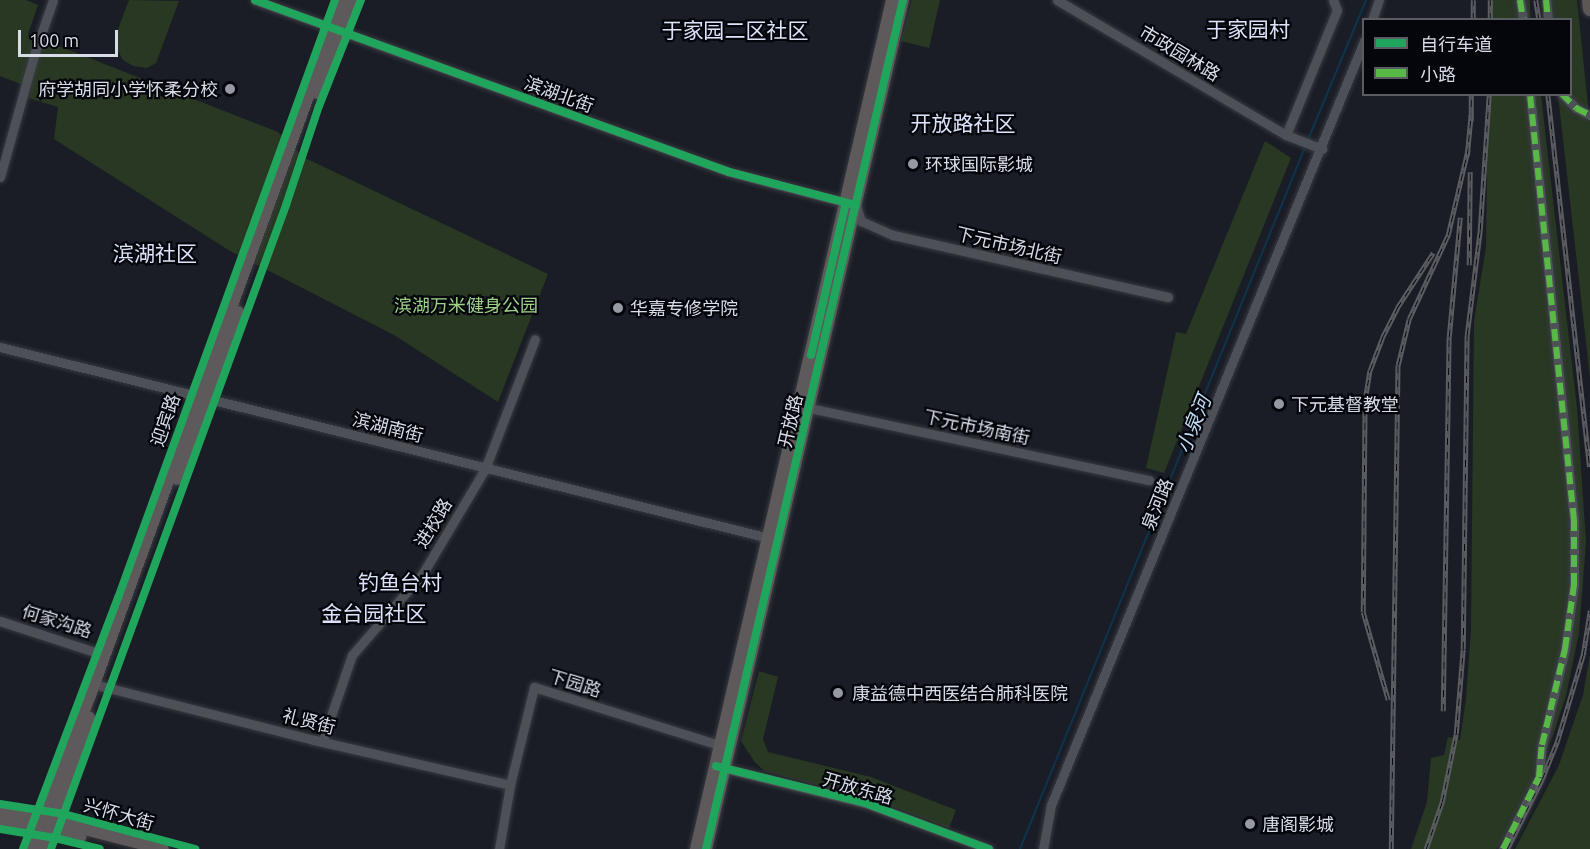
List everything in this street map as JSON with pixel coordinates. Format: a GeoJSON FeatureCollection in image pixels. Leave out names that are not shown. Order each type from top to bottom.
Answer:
{"type":"FeatureCollection","features":[{"type":"Feature","properties":{"kind":"highway"},"geometry":{"type":"LineString","coordinates":[[1589,0],[1590,9]]}},
{"type":"Feature","properties":{"kind":"main road","name":"迎宾路"},"geometry":{"type":"LineString","coordinates":[[337,29],[343,0]]}},
{"type":"Feature","properties":{"kind":"main road","name":"迎宾路"},"geometry":{"type":"LineString","coordinates":[[42,849],[46,825],[104,655],[202,397],[337,29],[352,0]]}},
{"type":"Feature","properties":{"kind":"main road","name":"开放路"},"geometry":{"type":"LineString","coordinates":[[851,204],[892,0]]}},
{"type":"Feature","properties":{"kind":"main road","name":"开放路"},"geometry":{"type":"LineString","coordinates":[[696,849],[726,747],[851,204],[903,0]]}},
{"type":"Feature","properties":{"kind":"main road","name":"迎宾路"},"geometry":{"type":"LineString","coordinates":[[30,849],[46,825],[101,686],[202,397]]}},
{"type":"Feature","properties":{"kind":"main road","name":"开放路"},"geometry":{"type":"LineString","coordinates":[[726,747],[769,538],[804,407]]}},
{"type":"Feature","properties":{"kind":"main road","name":"开放路"},"geometry":{"type":"LineString","coordinates":[[706,849],[721,767]]}},
{"type":"Feature","properties":{"kind":"main road","name":"兴怀大街"},"geometry":{"type":"LineString","coordinates":[[0,811],[130,849]]}},
{"type":"Feature","properties":{"kind":"main road","name":"兴怀大街"},"geometry":{"type":"LineString","coordinates":[[0,821],[46,825],[163,849]]}},
{"type":"Feature","properties":{"kind":"street"},"geometry":{"type":"LineString","coordinates":[[0,177],[35,52],[53,0]]}},
{"type":"Feature","properties":{"kind":"street","name":"滨湖北街"},"geometry":{"type":"LineString","coordinates":[[255,0],[729,172],[851,204]]}},
{"type":"Feature","properties":{"kind":"street","name":"市政园林路"},"geometry":{"type":"LineString","coordinates":[[1057,0],[1286,135],[1318,148]]}},
{"type":"Feature","properties":{"kind":"street"},"geometry":{"type":"LineString","coordinates":[[1286,135],[1337,10],[1333,0]]}},
{"type":"Feature","properties":{"kind":"street"},"geometry":{"type":"LineString","coordinates":[[1373,18],[1379,0]]}},
{"type":"Feature","properties":{"kind":"street"},"geometry":{"type":"LineString","coordinates":[[1520,0],[1523,18]]}},
{"type":"Feature","properties":{"kind":"street"},"geometry":{"type":"LineString","coordinates":[[1546,0],[1548,18]]}},
{"type":"Feature","properties":{"kind":"street","name":"泉河路"},"geometry":{"type":"LineString","coordinates":[[1043,849],[1051,805],[1318,148],[1362,46]]}},
{"type":"Feature","properties":{"kind":"street"},"geometry":{"type":"LineString","coordinates":[[1503,849],[1539,777],[1542,745],[1565,649],[1574,585],[1575,520],[1530,96]]}},
{"type":"Feature","properties":{"kind":"street"},"geometry":{"type":"LineString","coordinates":[[1564,96],[1576,108],[1590,115]]}},
{"type":"Feature","properties":{"kind":"street","name":"下元市场北街"},"geometry":{"type":"LineString","coordinates":[[851,204],[861,220],[868,226],[893,235],[1168,297]]}},
{"type":"Feature","properties":{"kind":"street","name":"进校路"},"geometry":{"type":"LineString","coordinates":[[322,742],[352,655],[423,573],[485,469],[536,339]]}},
{"type":"Feature","properties":{"kind":"street","name":"滨湖南街"},"geometry":{"type":"LineString","coordinates":[[0,347],[769,538]]}},
{"type":"Feature","properties":{"kind":"street","name":"下元市场南街"},"geometry":{"type":"LineString","coordinates":[[804,407],[1149,480]]}},
{"type":"Feature","properties":{"kind":"street","name":"何家沟路"},"geometry":{"type":"LineString","coordinates":[[0,621],[104,655]]}},
{"type":"Feature","properties":{"kind":"street","name":"礼贤街"},"geometry":{"type":"LineString","coordinates":[[101,686],[322,742],[510,785]]}},
{"type":"Feature","properties":{"kind":"street","name":"下园路"},"geometry":{"type":"LineString","coordinates":[[499,849],[510,785],[534,687],[726,747]]}},
{"type":"Feature","properties":{"kind":"street","name":"开放东路"},"geometry":{"type":"LineString","coordinates":[[721,767],[864,803],[989,849]]}},
{"type":"Feature","properties":{"kind":"green space","name":"滨湖万米健身公园"},"geometry":{"type":"Polygon","coordinates":[[[0,0],[26,0],[38,5],[28,34],[278,132],[303,157],[548,274],[498,402],[394,335],[230,251],[54,139],[58,107],[28,98],[31,88],[0,76],[0,0]]]}},
{"type":"Feature","properties":{"kind":"green space"},"geometry":{"type":"Polygon","coordinates":[[[129,0],[179,1],[156,63],[147,68],[133,66],[123,60],[117,49],[115,37],[129,0]]]}},
{"type":"Feature","properties":{"kind":"green space"},"geometry":{"type":"Polygon","coordinates":[[[912,0],[940,0],[929,48],[901,41],[912,0]]]}},
{"type":"Feature","properties":{"kind":"green space"},"geometry":{"type":"Polygon","coordinates":[[[1490,0],[1530,0],[1530,18],[1490,18],[1490,0]]]}},
{"type":"Feature","properties":{"kind":"green space"},"geometry":{"type":"Polygon","coordinates":[[[1546,0],[1577,0],[1590,125],[1590,378],[1558,96],[1572,96],[1572,18],[1549,18],[1546,0]]]}},
{"type":"Feature","properties":{"kind":"green space"},"geometry":{"type":"Polygon","coordinates":[[[1488,96],[1541,96],[1577,408],[1586,542],[1579,633],[1566,696],[1553,735],[1531,787],[1507,834],[1496,849],[1411,849],[1427,802],[1431,758],[1444,755],[1448,737],[1460,740],[1466,698],[1471,629],[1474,321],[1486,247],[1488,96]]]}},
{"type":"Feature","properties":{"kind":"green space"},"geometry":{"type":"Polygon","coordinates":[[[1265,141],[1291,158],[1164,473],[1146,468],[1176,332],[1186,334],[1265,141]]]}},
{"type":"Feature","properties":{"kind":"green space"},"geometry":{"type":"Polygon","coordinates":[[[1590,655],[1590,849],[1515,849],[1559,765],[1583,695],[1590,655]]]}},
{"type":"Feature","properties":{"kind":"green space"},"geometry":{"type":"Polygon","coordinates":[[[759,671],[778,677],[763,739],[768,752],[871,777],[956,810],[949,828],[880,802],[764,771],[754,761],[741,741],[759,671]]]}},
{"type":"Feature","properties":{"kind":"waterway","name":"小泉河"},"geometry":{"type":"LineString","coordinates":[[1307,142],[1366,0]]}},
{"type":"Feature","properties":{"kind":"waterway","name":"小泉河"},"geometry":{"type":"LineString","coordinates":[[1020,849],[1305,147]]}},
{"type":"Feature","properties":{"kind":"railway"},"geometry":{"type":"LineString","coordinates":[[1473,0],[1473,18]]}},
{"type":"Feature","properties":{"kind":"railway"},"geometry":{"type":"LineString","coordinates":[[1490,0],[1490,18]]}},
{"type":"Feature","properties":{"kind":"railway"},"geometry":{"type":"LineString","coordinates":[[1536,0],[1539,18]]}},
{"type":"Feature","properties":{"kind":"railway"},"geometry":{"type":"LineString","coordinates":[[1471,96],[1471,121]]}},
{"type":"Feature","properties":{"kind":"railway"},"geometry":{"type":"LineString","coordinates":[[1426,849],[1442,802],[1456,734],[1463,649],[1467,335],[1480,230],[1489,96]]}},
{"type":"Feature","properties":{"kind":"railway"},"geometry":{"type":"LineString","coordinates":[[1548,96],[1590,467]]}},
{"type":"Feature","properties":{"kind":"railway"},"geometry":{"type":"LineString","coordinates":[[1467,156],[1471,114]]}},
{"type":"Feature","properties":{"kind":"railway"},"geometry":{"type":"LineString","coordinates":[[1391,849],[1398,365],[1409,319],[1448,235],[1468,149]]}},
{"type":"Feature","properties":{"kind":"railway"},"geometry":{"type":"LineString","coordinates":[[1469,265],[1470,172]]}},
{"type":"Feature","properties":{"kind":"railway"},"geometry":{"type":"LineString","coordinates":[[1443,711],[1449,337],[1460,218]]}},
{"type":"Feature","properties":{"kind":"railway"},"geometry":{"type":"LineString","coordinates":[[1388,700],[1363,612],[1365,400],[1370,370],[1382,338],[1397,308],[1433,253]]}},
{"type":"Feature","properties":{"kind":"railway"},"geometry":{"type":"LineString","coordinates":[[1507,849],[1542,779],[1557,742],[1583,655],[1590,611]]}},
{"type":"Feature","properties":{"kind":"marked path"},"geometry":{"type":"LineString","coordinates":[[1520,0],[1523,18]]}},
{"type":"Feature","properties":{"kind":"marked path"},"geometry":{"type":"LineString","coordinates":[[1546,0],[1548,18]]}},
{"type":"Feature","properties":{"kind":"marked path"},"geometry":{"type":"LineString","coordinates":[[1503,849],[1539,777],[1542,745],[1565,649],[1574,585],[1574,520],[1530,96]]}},
{"type":"Feature","properties":{"kind":"marked path"},"geometry":{"type":"LineString","coordinates":[[1564,96],[1576,108],[1590,115]]}},
{"type":"Feature","properties":{"kind":"cycle path"},"geometry":{"type":"LineString","coordinates":[[255,0],[729,172],[856,205]]}},
{"type":"Feature","properties":{"kind":"cycle path"},"geometry":{"type":"LineString","coordinates":[[23,849],[118,598],[335,0]]}},
{"type":"Feature","properties":{"kind":"cycle path"},"geometry":{"type":"LineString","coordinates":[[51,849],[286,205],[319,106],[361,0]]}},
{"type":"Feature","properties":{"kind":"cycle path"},"geometry":{"type":"LineString","coordinates":[[706,849],[903,0]]}},
{"type":"Feature","properties":{"kind":"cycle path"},"geometry":{"type":"LineString","coordinates":[[811,355],[845,206]]}},
{"type":"Feature","properties":{"kind":"cycle path"},"geometry":{"type":"LineString","coordinates":[[716,766],[865,803],[989,849]]}},
{"type":"Feature","properties":{"kind":"cycle path"},"geometry":{"type":"LineString","coordinates":[[0,804],[64,814],[195,849]]}},
{"type":"Feature","properties":{"kind":"cycle path"},"geometry":{"type":"LineString","coordinates":[[0,829],[55,838],[100,849]]}},
{"type":"Feature","properties":{"kind":"place","name":"府学胡同小学怀柔分校"},"geometry":{"type":"Point","coordinates":[230,89]}},
{"type":"Feature","properties":{"kind":"place","name":"环球国际影城"},"geometry":{"type":"Point","coordinates":[913,164]}},
{"type":"Feature","properties":{"kind":"place","name":"华嘉专修学院"},"geometry":{"type":"Point","coordinates":[618,308]}},
{"type":"Feature","properties":{"kind":"place","name":"下元基督教堂"},"geometry":{"type":"Point","coordinates":[1279,404]}},
{"type":"Feature","properties":{"kind":"place","name":"康益德中西医结合肺科医院"},"geometry":{"type":"Point","coordinates":[838,693]}},
{"type":"Feature","properties":{"kind":"place","name":"唐阁影城"},"geometry":{"type":"Point","coordinates":[1250,824]}},
{"type":"Feature","properties":{"kind":"district","name":"于家园村"},"geometry":{"type":"Point","coordinates":[1248,29]}},
{"type":"Feature","properties":{"kind":"district","name":"于家园二区社区"},"geometry":{"type":"Point","coordinates":[735,30]}},
{"type":"Feature","properties":{"kind":"district","name":"开放路社区"},"geometry":{"type":"Point","coordinates":[963,123]}},
{"type":"Feature","properties":{"kind":"district","name":"滨湖社区"},"geometry":{"type":"Point","coordinates":[155,253]}},
{"type":"Feature","properties":{"kind":"district","name":"钓鱼台村"},"geometry":{"type":"Point","coordinates":[400,582]}},
{"type":"Feature","properties":{"kind":"district","name":"金台园社区"},"geometry":{"type":"Point","coordinates":[374,613]}}]}
